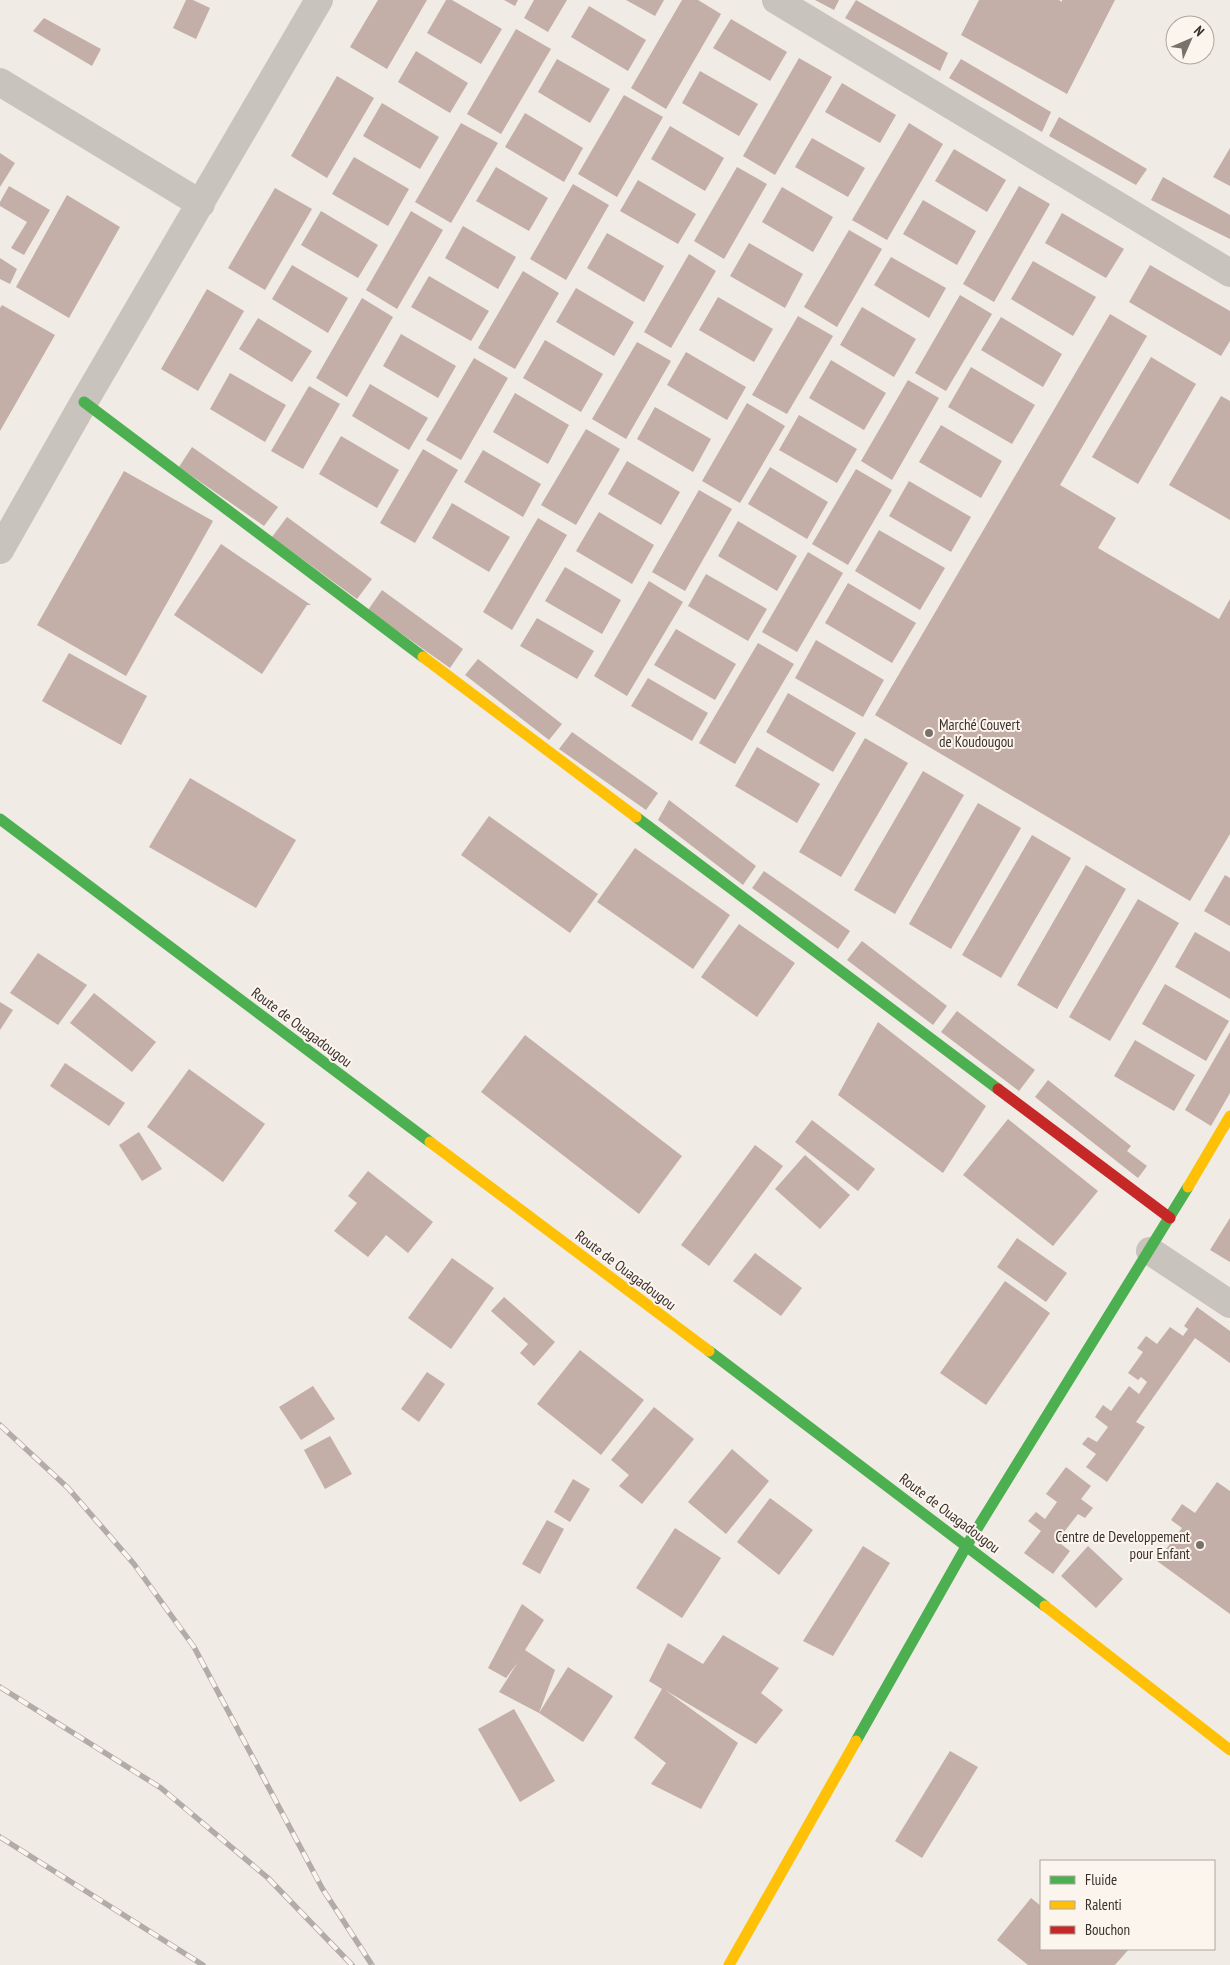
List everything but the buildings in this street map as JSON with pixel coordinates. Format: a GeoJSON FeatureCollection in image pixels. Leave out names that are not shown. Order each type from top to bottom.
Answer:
{"type":"FeatureCollection","features":[{"type":"Feature","properties":{"kind":"street"},"geometry":{"type":"LineString","coordinates":[[0,550],[84,402],[320,0]]}},
{"type":"Feature","properties":{"kind":"street"},"geometry":{"type":"LineString","coordinates":[[776,0],[1230,273]]}},
{"type":"Feature","properties":{"kind":"street"},"geometry":{"type":"LineString","coordinates":[[0,82],[201,204]]}},
{"type":"Feature","properties":{"kind":"street"},"geometry":{"type":"LineString","coordinates":[[84,402],[1170,1218]]}},
{"type":"Feature","properties":{"kind":"street","name":"Route de Ouagadougou"},"geometry":{"type":"LineString","coordinates":[[0,819],[967,1545],[1230,1750]]}},
{"type":"Feature","properties":{"kind":"street"},"geometry":{"type":"LineString","coordinates":[[729,1965],[967,1545],[1150,1251],[1230,1116]]}},
{"type":"Feature","properties":{"kind":"street"},"geometry":{"type":"LineString","coordinates":[[1150,1251],[1230,1304]]}},
{"type":"Feature","properties":{"kind":"railway"},"geometry":{"type":"LineString","coordinates":[[0,1425],[68,1488],[134,1564],[194,1647],[322,1888],[372,1965]]}},
{"type":"Feature","properties":{"kind":"railway"},"geometry":{"type":"LineString","coordinates":[[0,1687],[161,1788],[268,1878],[352,1965]]}},
{"type":"Feature","properties":{"kind":"railway"},"geometry":{"type":"LineString","coordinates":[[0,1837],[203,1965]]}},
{"type":"Feature","properties":{"kind":"traffic: fast"},"geometry":{"type":"LineString","coordinates":[[84,402],[423,657]]}},
{"type":"Feature","properties":{"kind":"traffic: fast"},"geometry":{"type":"LineString","coordinates":[[636,817],[998,1089]]}},
{"type":"Feature","properties":{"kind":"traffic: fast"},"geometry":{"type":"LineString","coordinates":[[0,819],[430,1142]]}},
{"type":"Feature","properties":{"kind":"traffic: fast"},"geometry":{"type":"LineString","coordinates":[[856,1741],[967,1545],[1188,1187]]}},
{"type":"Feature","properties":{"kind":"traffic: fast"},"geometry":{"type":"LineString","coordinates":[[709,1351],[1045,1606]]}},
{"type":"Feature","properties":{"kind":"traffic: slow"},"geometry":{"type":"LineString","coordinates":[[423,657],[636,817]]}},
{"type":"Feature","properties":{"kind":"traffic: slow"},"geometry":{"type":"LineString","coordinates":[[1188,1187],[1230,1116]]}},
{"type":"Feature","properties":{"kind":"traffic: slow"},"geometry":{"type":"LineString","coordinates":[[430,1142],[709,1351]]}},
{"type":"Feature","properties":{"kind":"traffic: slow"},"geometry":{"type":"LineString","coordinates":[[1045,1606],[1230,1750]]}},
{"type":"Feature","properties":{"kind":"traffic: slow"},"geometry":{"type":"LineString","coordinates":[[729,1965],[856,1741]]}},
{"type":"Feature","properties":{"kind":"traffic: jam"},"geometry":{"type":"LineString","coordinates":[[998,1089],[1170,1218]]}},
{"type":"Feature","properties":{"kind":"place","name":"Marché Couvert de Koudougou"},"geometry":{"type":"Point","coordinates":[929,733]}},
{"type":"Feature","properties":{"kind":"place","name":"Centre de Developpement pour Enfant"},"geometry":{"type":"Point","coordinates":[1200,1545]}}]}
